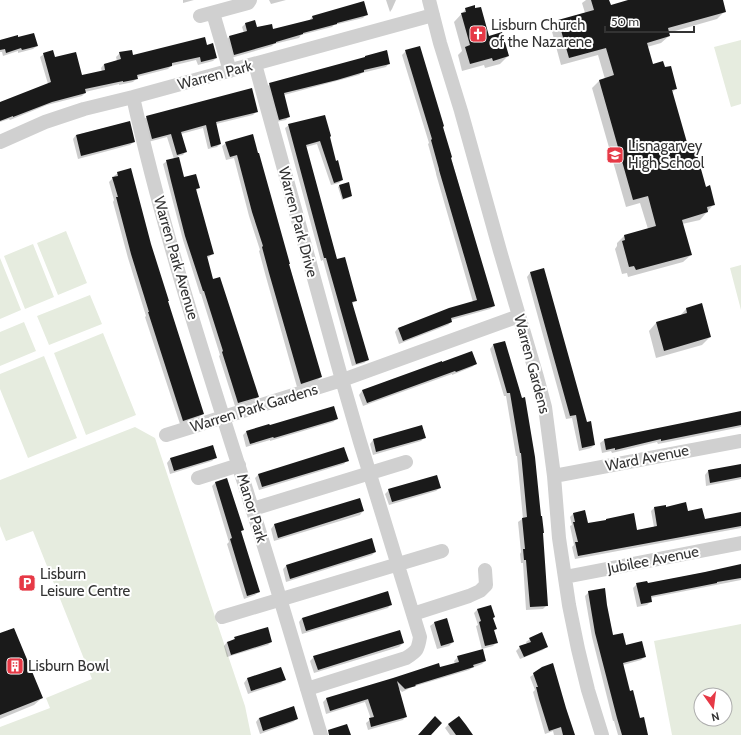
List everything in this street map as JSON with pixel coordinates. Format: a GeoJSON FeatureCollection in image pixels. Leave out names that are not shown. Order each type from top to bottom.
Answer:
{"type":"FeatureCollection","features":[{"type":"Feature","properties":{"kind":"street"},"geometry":{"type":"LineString","coordinates":[[230,71],[206,15],[248,3],[250,0]]}},
{"type":"Feature","properties":{"kind":"street","name":"Warren Gardens"},"geometry":{"type":"LineString","coordinates":[[429,0],[440,43],[461,111],[545,407],[554,476],[559,538],[565,577],[578,649],[588,690],[602,735]]}},
{"type":"Feature","properties":{"kind":"street","name":"Warren Park"},"geometry":{"type":"LineString","coordinates":[[0,142],[45,122],[84,110],[433,15]]}},
{"type":"Feature","properties":{"kind":"street","name":"Warren Park Drive"},"geometry":{"type":"LineString","coordinates":[[255,64],[342,380],[420,637],[416,652],[406,658],[307,689]]}},
{"type":"Feature","properties":{"kind":"street","name":"Warren Park Avenue"},"geometry":{"type":"LineString","coordinates":[[133,97],[174,259],[223,417]]}},
{"type":"Feature","properties":{"kind":"street","name":"Warren Park Gardens"},"geometry":{"type":"LineString","coordinates":[[166,435],[342,380],[519,316]]}},
{"type":"Feature","properties":{"kind":"street","name":"Manor Park"},"geometry":{"type":"LineString","coordinates":[[223,417],[281,599],[321,735]]}},
{"type":"Feature","properties":{"kind":"street","name":"Ward Avenue"},"geometry":{"type":"LineString","coordinates":[[554,476],[741,441]]}},
{"type":"Feature","properties":{"kind":"street"},"geometry":{"type":"LineString","coordinates":[[253,509],[406,462]]}},
{"type":"Feature","properties":{"kind":"street"},"geometry":{"type":"LineString","coordinates":[[198,478],[239,465]]}},
{"type":"Feature","properties":{"kind":"street","name":"Jubilee Avenue"},"geometry":{"type":"LineString","coordinates":[[565,577],[741,543]]}},
{"type":"Feature","properties":{"kind":"street"},"geometry":{"type":"LineString","coordinates":[[222,617],[442,551]]}},
{"type":"Feature","properties":{"kind":"street"},"geometry":{"type":"LineString","coordinates":[[413,614],[480,591],[486,585],[485,570]]}},
{"type":"Feature","properties":{"kind":"shaded area"},"geometry":{"type":"Polygon","coordinates":[[[741,40],[741,104],[731,107],[714,47],[741,40]]]}},
{"type":"Feature","properties":{"kind":"shaded area"},"geometry":{"type":"Polygon","coordinates":[[[66,231],[87,283],[58,295],[37,243],[66,231]]]}},
{"type":"Feature","properties":{"kind":"shaded area"},"geometry":{"type":"Polygon","coordinates":[[[33,244],[54,297],[25,309],[4,256],[33,244]]]}},
{"type":"Feature","properties":{"kind":"shaded area"},"geometry":{"type":"Polygon","coordinates":[[[0,258],[21,310],[0,319],[0,258]]]}},
{"type":"Feature","properties":{"kind":"shaded area"},"geometry":{"type":"Polygon","coordinates":[[[741,265],[741,310],[730,268],[741,265]]]}},
{"type":"Feature","properties":{"kind":"shaded area"},"geometry":{"type":"Polygon","coordinates":[[[90,295],[102,324],[49,345],[37,316],[90,295]]]}},
{"type":"Feature","properties":{"kind":"shaded area"},"geometry":{"type":"Polygon","coordinates":[[[24,322],[36,351],[0,366],[0,332],[24,322]]]}},
{"type":"Feature","properties":{"kind":"shaded area"},"geometry":{"type":"Polygon","coordinates":[[[103,333],[136,415],[86,435],[54,353],[103,333]]]}},
{"type":"Feature","properties":{"kind":"shaded area"},"geometry":{"type":"Polygon","coordinates":[[[44,356],[77,438],[28,458],[0,389],[0,374],[44,356]]]}},
{"type":"Feature","properties":{"kind":"shaded area"},"geometry":{"type":"Polygon","coordinates":[[[135,427],[155,438],[245,706],[251,735],[0,735],[0,727],[50,708],[46,698],[92,679],[33,531],[6,541],[0,526],[0,480],[135,427]]]}},
{"type":"Feature","properties":{"kind":"shaded area"},"geometry":{"type":"Polygon","coordinates":[[[741,624],[741,735],[672,735],[654,641],[741,624]]]}},
{"type":"Feature","properties":{"kind":"building"},"geometry":{"type":"Polygon","coordinates":[[[591,0],[609,0],[611,5],[628,0],[723,0],[726,12],[668,28],[670,36],[647,43],[653,64],[663,61],[665,67],[671,66],[677,89],[672,90],[690,153],[696,151],[706,187],[710,185],[715,205],[707,207],[708,212],[682,220],[692,255],[636,270],[634,266],[629,267],[622,241],[625,240],[624,235],[656,226],[648,196],[633,200],[599,80],[614,75],[606,48],[569,58],[558,20],[594,10],[591,0]]]}},
{"type":"Feature","properties":{"kind":"building"},"geometry":{"type":"Polygon","coordinates":[[[364,1],[368,15],[303,33],[276,43],[234,55],[229,36],[247,31],[245,23],[255,20],[257,27],[272,24],[273,29],[313,19],[312,16],[364,1]]]}},
{"type":"Feature","properties":{"kind":"building","name":"Lisburn Church of the Nazarene"},"geometry":{"type":"Polygon","coordinates":[[[475,5],[475,8],[481,7],[489,36],[502,32],[509,56],[493,61],[492,58],[470,64],[465,47],[470,45],[461,13],[466,12],[465,8],[475,5]]]}},
{"type":"Feature","properties":{"kind":"building"},"geometry":{"type":"Polygon","coordinates":[[[34,33],[38,46],[22,50],[21,48],[6,53],[5,49],[0,50],[0,40],[18,35],[18,37],[34,33]]]}},
{"type":"Feature","properties":{"kind":"building"},"geometry":{"type":"Polygon","coordinates":[[[205,37],[207,45],[213,43],[217,58],[201,62],[200,57],[172,63],[172,66],[137,75],[138,79],[85,89],[86,93],[52,102],[0,121],[0,102],[51,82],[43,53],[53,50],[55,57],[76,52],[82,75],[105,70],[104,64],[121,59],[119,52],[132,50],[133,55],[205,37]]]}},
{"type":"Feature","properties":{"kind":"building"},"geometry":{"type":"Polygon","coordinates":[[[420,46],[444,126],[451,158],[495,306],[451,318],[452,322],[403,341],[398,328],[449,308],[477,300],[439,170],[432,139],[405,50],[420,46]]]}},
{"type":"Feature","properties":{"kind":"building"},"geometry":{"type":"Polygon","coordinates":[[[387,50],[390,64],[364,70],[364,72],[337,80],[284,93],[290,117],[279,120],[269,83],[387,50]]]}},
{"type":"Feature","properties":{"kind":"building"},"geometry":{"type":"Polygon","coordinates":[[[252,88],[258,112],[216,122],[221,144],[211,147],[206,125],[181,132],[187,152],[177,155],[171,134],[152,139],[146,116],[252,88]]]}},
{"type":"Feature","properties":{"kind":"building"},"geometry":{"type":"Polygon","coordinates":[[[325,115],[336,161],[338,160],[343,180],[334,183],[320,141],[306,145],[337,259],[345,257],[357,301],[352,302],[369,360],[356,364],[326,258],[324,258],[288,124],[325,115]]]}},
{"type":"Feature","properties":{"kind":"building"},"geometry":{"type":"Polygon","coordinates":[[[130,121],[135,142],[81,156],[76,135],[130,121]]]}},
{"type":"Feature","properties":{"kind":"building"},"geometry":{"type":"Polygon","coordinates":[[[253,134],[322,377],[301,384],[237,155],[230,157],[225,142],[253,134]]]}},
{"type":"Feature","properties":{"kind":"building"},"geometry":{"type":"Polygon","coordinates":[[[179,157],[184,177],[196,174],[200,188],[196,189],[214,254],[207,256],[213,279],[220,277],[259,397],[238,403],[204,291],[185,236],[171,181],[166,160],[179,157]]]}},
{"type":"Feature","properties":{"kind":"building"},"geometry":{"type":"Polygon","coordinates":[[[131,168],[151,244],[204,414],[183,421],[148,312],[116,197],[118,197],[112,177],[118,176],[117,172],[131,168]]]}},
{"type":"Feature","properties":{"kind":"building"},"geometry":{"type":"Polygon","coordinates":[[[349,182],[352,196],[343,199],[339,185],[349,182]]]}},
{"type":"Feature","properties":{"kind":"building"},"geometry":{"type":"Polygon","coordinates":[[[544,268],[587,422],[591,421],[595,445],[582,448],[576,415],[570,416],[530,272],[544,268]]]}},
{"type":"Feature","properties":{"kind":"building"},"geometry":{"type":"Polygon","coordinates":[[[702,303],[711,337],[664,351],[656,322],[687,313],[686,308],[702,303]]]}},
{"type":"Feature","properties":{"kind":"building"},"geometry":{"type":"Polygon","coordinates":[[[505,341],[522,398],[525,397],[535,457],[544,533],[548,606],[530,607],[526,560],[524,560],[523,549],[525,549],[522,518],[527,517],[521,453],[510,393],[507,393],[493,344],[505,341]]]}},
{"type":"Feature","properties":{"kind":"building"},"geometry":{"type":"Polygon","coordinates":[[[472,351],[477,364],[367,403],[362,390],[472,351]]]}},
{"type":"Feature","properties":{"kind":"building"},"geometry":{"type":"Polygon","coordinates":[[[334,406],[338,419],[250,444],[246,431],[334,406]]]}},
{"type":"Feature","properties":{"kind":"building"},"geometry":{"type":"Polygon","coordinates":[[[741,411],[741,425],[661,441],[661,439],[615,450],[615,448],[606,450],[604,439],[741,411]]]}},
{"type":"Feature","properties":{"kind":"building"},"geometry":{"type":"Polygon","coordinates":[[[422,425],[426,438],[376,452],[373,439],[422,425]]]}},
{"type":"Feature","properties":{"kind":"building"},"geometry":{"type":"Polygon","coordinates":[[[213,445],[217,458],[174,471],[170,458],[213,445]]]}},
{"type":"Feature","properties":{"kind":"building"},"geometry":{"type":"Polygon","coordinates":[[[344,447],[349,461],[262,487],[258,474],[344,447]]]}},
{"type":"Feature","properties":{"kind":"building"},"geometry":{"type":"Polygon","coordinates":[[[741,464],[741,477],[710,483],[708,470],[741,464]]]}},
{"type":"Feature","properties":{"kind":"building"},"geometry":{"type":"Polygon","coordinates":[[[437,475],[441,488],[392,502],[388,489],[437,475]]]}},
{"type":"Feature","properties":{"kind":"building"},"geometry":{"type":"Polygon","coordinates":[[[227,478],[244,530],[241,531],[260,592],[247,596],[230,539],[232,538],[215,482],[227,478]]]}},
{"type":"Feature","properties":{"kind":"building"},"geometry":{"type":"Polygon","coordinates":[[[360,498],[364,511],[278,538],[274,524],[360,498]]]}},
{"type":"Feature","properties":{"kind":"building"},"geometry":{"type":"Polygon","coordinates":[[[686,502],[688,511],[702,508],[705,519],[741,512],[741,526],[578,556],[575,542],[578,542],[573,522],[575,522],[573,513],[585,510],[588,523],[634,513],[637,530],[657,526],[654,507],[666,505],[666,507],[686,502]]]}},
{"type":"Feature","properties":{"kind":"building"},"geometry":{"type":"Polygon","coordinates":[[[372,538],[376,552],[290,579],[286,565],[372,538]]]}},
{"type":"Feature","properties":{"kind":"building"},"geometry":{"type":"Polygon","coordinates":[[[741,564],[741,578],[651,596],[652,602],[641,604],[636,583],[647,581],[648,583],[741,564]]]}},
{"type":"Feature","properties":{"kind":"building"},"geometry":{"type":"Polygon","coordinates":[[[605,588],[613,635],[623,633],[626,645],[642,641],[646,657],[623,663],[630,691],[633,690],[640,718],[644,717],[648,735],[622,735],[617,718],[595,633],[588,591],[605,588]]]}},
{"type":"Feature","properties":{"kind":"building"},"geometry":{"type":"Polygon","coordinates":[[[388,591],[392,605],[306,631],[302,618],[388,591]]]}},
{"type":"Feature","properties":{"kind":"building"},"geometry":{"type":"Polygon","coordinates":[[[491,605],[495,617],[493,618],[497,629],[494,630],[498,643],[485,646],[479,622],[481,621],[477,609],[491,605]]]}},
{"type":"Feature","properties":{"kind":"building"},"geometry":{"type":"Polygon","coordinates":[[[447,618],[454,642],[441,646],[434,622],[447,618]]]}},
{"type":"Feature","properties":{"kind":"building"},"geometry":{"type":"Polygon","coordinates":[[[268,627],[272,642],[231,655],[227,642],[235,639],[234,637],[268,627]]]}},
{"type":"Feature","properties":{"kind":"building","name":"Lisburn Bowl"},"geometry":{"type":"Polygon","coordinates":[[[14,628],[43,698],[0,715],[0,633],[14,628]]]}},
{"type":"Feature","properties":{"kind":"building"},"geometry":{"type":"Polygon","coordinates":[[[400,630],[404,643],[318,670],[313,656],[400,630]]]}},
{"type":"Feature","properties":{"kind":"building"},"geometry":{"type":"Polygon","coordinates":[[[542,632],[548,647],[524,657],[519,646],[531,642],[529,638],[542,632]]]}},
{"type":"Feature","properties":{"kind":"building"},"geometry":{"type":"Polygon","coordinates":[[[483,649],[486,661],[473,665],[474,667],[405,689],[397,681],[407,717],[371,727],[369,718],[374,717],[368,699],[330,711],[326,698],[439,663],[440,667],[459,662],[457,656],[483,649]]]}},
{"type":"Feature","properties":{"kind":"building"},"geometry":{"type":"Polygon","coordinates":[[[553,663],[575,735],[563,735],[561,727],[549,731],[539,699],[536,687],[538,687],[533,673],[542,667],[553,663]]]}},
{"type":"Feature","properties":{"kind":"building"},"geometry":{"type":"Polygon","coordinates":[[[281,667],[286,680],[251,691],[247,678],[281,667]]]}},
{"type":"Feature","properties":{"kind":"building"},"geometry":{"type":"Polygon","coordinates":[[[294,706],[298,719],[263,731],[259,718],[294,706]]]}},
{"type":"Feature","properties":{"kind":"building"},"geometry":{"type":"Polygon","coordinates":[[[435,716],[442,723],[431,735],[418,735],[435,716]]]}},
{"type":"Feature","properties":{"kind":"building"},"geometry":{"type":"Polygon","coordinates":[[[459,716],[473,735],[456,735],[448,724],[459,716]]]}},
{"type":"Feature","properties":{"kind":"building"},"geometry":{"type":"Polygon","coordinates":[[[347,724],[351,735],[329,735],[328,730],[347,724]]]}},
{"type":"Feature","properties":{"kind":"place","name":"Lisburn Church of the Nazarene"},"geometry":{"type":"Point","coordinates":[478,34]}},
{"type":"Feature","properties":{"kind":"place","name":"Lisnagarvey High School"},"geometry":{"type":"Point","coordinates":[615,155]}},
{"type":"Feature","properties":{"kind":"place","name":"Lisburn Leisure Centre"},"geometry":{"type":"Point","coordinates":[27,583]}},
{"type":"Feature","properties":{"kind":"place","name":"Lisburn Bowl"},"geometry":{"type":"Point","coordinates":[15,666]}}]}
